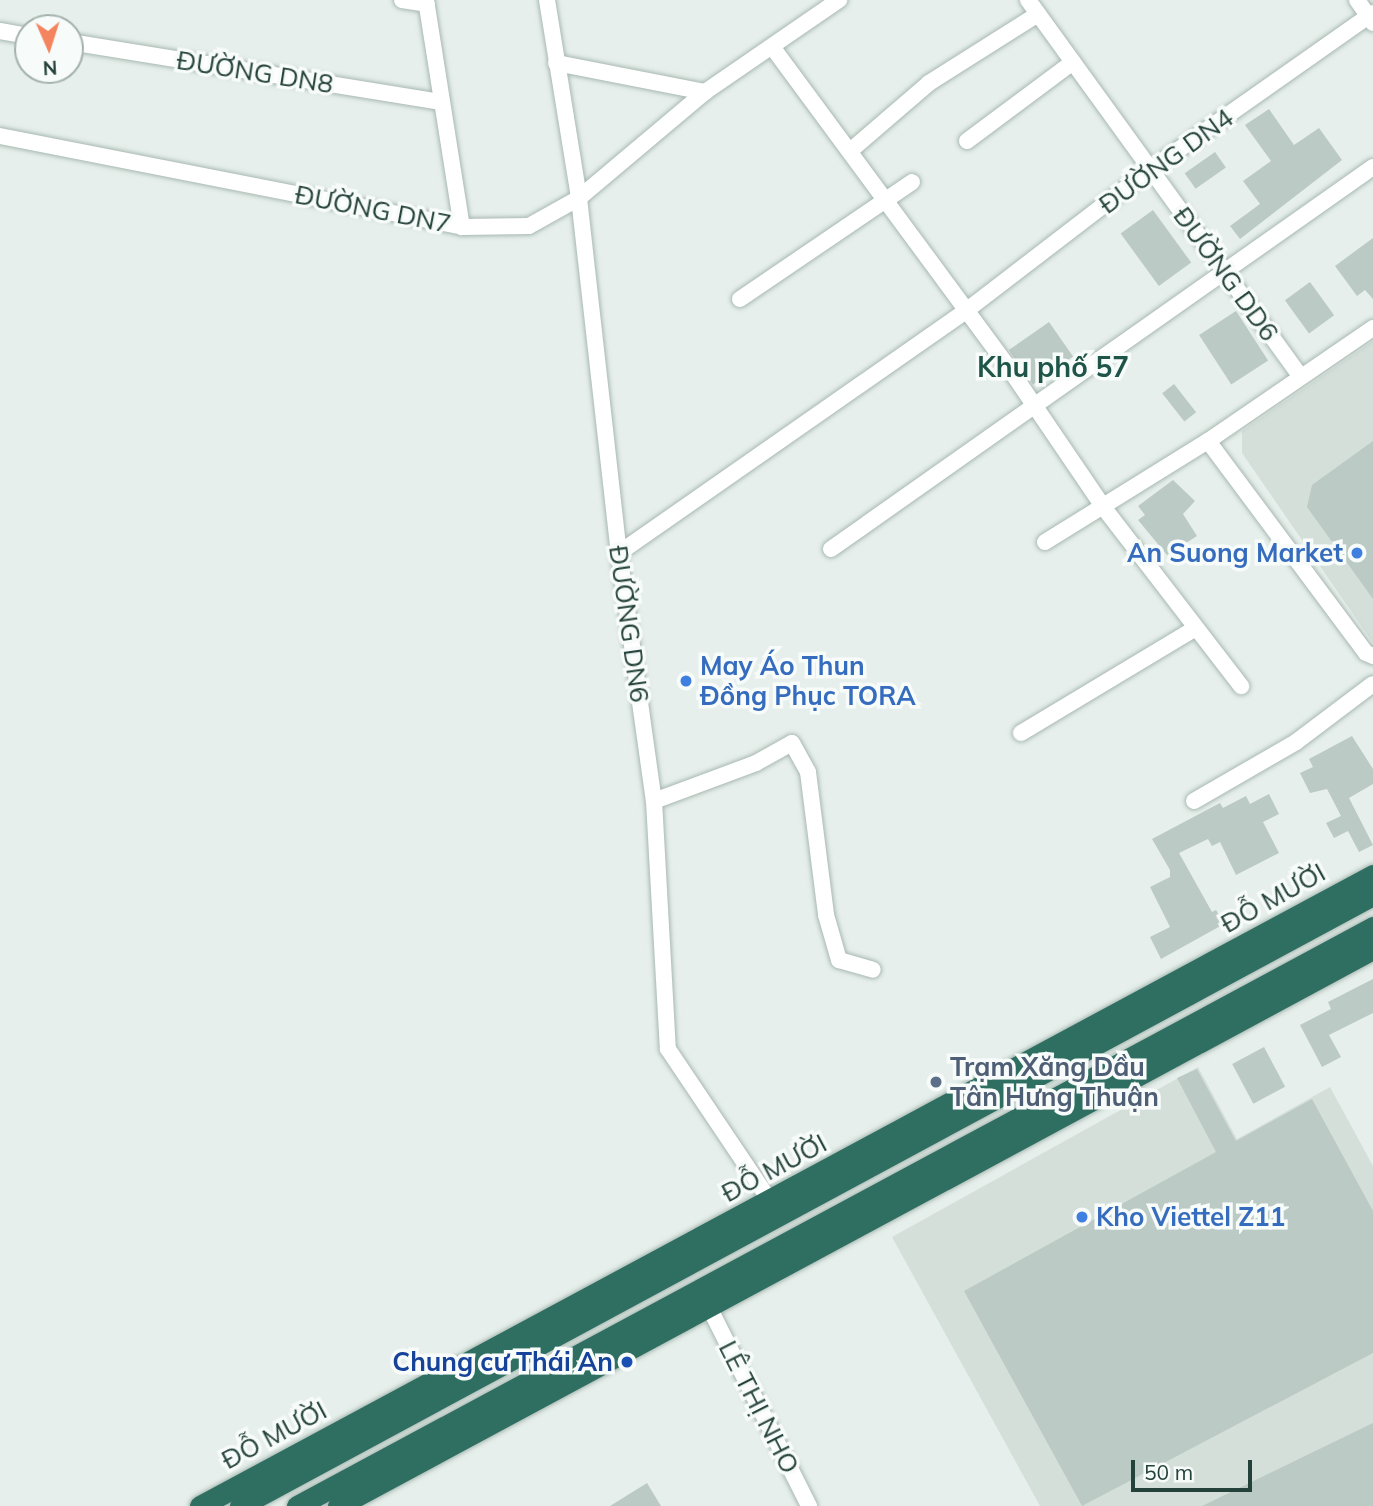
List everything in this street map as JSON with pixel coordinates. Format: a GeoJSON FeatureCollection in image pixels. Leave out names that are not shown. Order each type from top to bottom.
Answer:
{"type":"FeatureCollection","features":[{"type":"Feature","properties":{"kind":"highway","name":"ĐỖ MƯỜI"},"geometry":{"type":"LineString","coordinates":[[240,1506],[776,1210],[1373,875]]}},
{"type":"Feature","properties":{"kind":"highway","name":"ĐỖ MƯỜI"},"geometry":{"type":"LineString","coordinates":[[200,1506],[776,1210],[1373,895]]}},
{"type":"Feature","properties":{"kind":"highway"},"geometry":{"type":"LineString","coordinates":[[338,1506],[1373,927]]}},
{"type":"Feature","properties":{"kind":"highway"},"geometry":{"type":"LineString","coordinates":[[297,1506],[446,1427],[705,1299],[1373,949]]}},
{"type":"Feature","properties":{"kind":"highway"},"geometry":{"type":"LineString","coordinates":[[366,1506],[446,1427]]}},
{"type":"Feature","properties":{"kind":"highway"},"geometry":{"type":"LineString","coordinates":[[338,1484],[398,1473]]}},
{"type":"Feature","properties":{"kind":"street"},"geometry":{"type":"LineString","coordinates":[[402,0],[427,2],[440,102],[462,227]]}},
{"type":"Feature","properties":{"kind":"street","name":"ĐƯỜNG DN6"},"geometry":{"type":"LineString","coordinates":[[547,0],[579,198],[619,553],[654,801],[668,1049],[776,1210]]}},
{"type":"Feature","properties":{"kind":"street","name":"ĐƯỜNG DN7"},"geometry":{"type":"LineString","coordinates":[[0,136],[462,227],[529,226],[579,198],[705,92],[773,48],[839,0]]}},
{"type":"Feature","properties":{"kind":"street","name":"ĐƯỜNG DD6"},"geometry":{"type":"LineString","coordinates":[[1028,0],[1301,377]]}},
{"type":"Feature","properties":{"kind":"street"},"geometry":{"type":"LineString","coordinates":[[1357,0],[1372,18]]}},
{"type":"Feature","properties":{"kind":"street"},"geometry":{"type":"LineString","coordinates":[[850,151],[929,83],[1038,14]]}},
{"type":"Feature","properties":{"kind":"street","name":"ĐƯỜNG DN4"},"geometry":{"type":"LineString","coordinates":[[619,553],[967,310],[1150,169],[1372,18]]}},
{"type":"Feature","properties":{"kind":"street","name":"ĐƯỜNG DN8"},"geometry":{"type":"LineString","coordinates":[[84,44],[440,102]]}},
{"type":"Feature","properties":{"kind":"street"},"geometry":{"type":"LineString","coordinates":[[773,48],[1035,404],[1104,508],[1194,629],[1241,685]]}},
{"type":"Feature","properties":{"kind":"street"},"geometry":{"type":"LineString","coordinates":[[967,141],[1073,62]]}},
{"type":"Feature","properties":{"kind":"street"},"geometry":{"type":"LineString","coordinates":[[556,63],[705,92]]}},
{"type":"Feature","properties":{"kind":"street"},"geometry":{"type":"LineString","coordinates":[[831,549],[1373,167]]}},
{"type":"Feature","properties":{"kind":"street"},"geometry":{"type":"LineString","coordinates":[[740,299],[912,182]]}},
{"type":"Feature","properties":{"kind":"street"},"geometry":{"type":"LineString","coordinates":[[1045,542],[1104,508],[1208,441],[1373,328]]}},
{"type":"Feature","properties":{"kind":"street"},"geometry":{"type":"LineString","coordinates":[[1208,441],[1366,653],[1373,656]]}},
{"type":"Feature","properties":{"kind":"street"},"geometry":{"type":"LineString","coordinates":[[1021,733],[1194,629]]}},
{"type":"Feature","properties":{"kind":"street"},"geometry":{"type":"LineString","coordinates":[[1194,801],[1296,742],[1373,684]]}},
{"type":"Feature","properties":{"kind":"street"},"geometry":{"type":"LineString","coordinates":[[654,801],[756,763],[792,743],[808,772],[826,915],[839,960],[873,971]]}},
{"type":"Feature","properties":{"kind":"street","name":"LÊ THỊ NHO"},"geometry":{"type":"LineString","coordinates":[[705,1299],[809,1506]]}},
{"type":"Feature","properties":{"kind":"shaded area"},"geometry":{"type":"Polygon","coordinates":[[[1373,341],[1373,643],[1242,453],[1242,431],[1373,341]]]}},
{"type":"Feature","properties":{"kind":"shaded area"},"geometry":{"type":"Polygon","coordinates":[[[1198,1067],[1237,1139],[1330,1087],[1373,1166],[1373,1506],[1040,1506],[892,1237],[1198,1067]]]}},
{"type":"Feature","properties":{"kind":"building"},"geometry":{"type":"Polygon","coordinates":[[[1269,109],[1294,145],[1319,128],[1342,160],[1240,239],[1230,226],[1260,204],[1243,181],[1271,161],[1245,125],[1269,109]]]}},
{"type":"Feature","properties":{"kind":"building"},"geometry":{"type":"Polygon","coordinates":[[[1215,152],[1226,168],[1196,189],[1185,173],[1215,152]]]}},
{"type":"Feature","properties":{"kind":"building"},"geometry":{"type":"Polygon","coordinates":[[[1153,210],[1191,263],[1159,286],[1121,234],[1153,210]]]}},
{"type":"Feature","properties":{"kind":"building"},"geometry":{"type":"Polygon","coordinates":[[[1373,238],[1373,299],[1365,290],[1357,296],[1335,266],[1373,238]]]}},
{"type":"Feature","properties":{"kind":"building"},"geometry":{"type":"Polygon","coordinates":[[[1310,282],[1334,315],[1309,333],[1285,300],[1310,282]]]}},
{"type":"Feature","properties":{"kind":"building"},"geometry":{"type":"Polygon","coordinates":[[[1236,311],[1268,360],[1231,384],[1199,335],[1236,311]]]}},
{"type":"Feature","properties":{"kind":"building"},"geometry":{"type":"Polygon","coordinates":[[[1049,322],[1073,356],[1033,385],[1009,350],[1049,322]]]}},
{"type":"Feature","properties":{"kind":"building"},"geometry":{"type":"Polygon","coordinates":[[[1174,384],[1196,412],[1184,422],[1162,393],[1174,384]]]}},
{"type":"Feature","properties":{"kind":"building","name":"An Suong Market"},"geometry":{"type":"Polygon","coordinates":[[[1373,441],[1373,599],[1307,507],[1312,485],[1373,441]]]}},
{"type":"Feature","properties":{"kind":"building"},"geometry":{"type":"Polygon","coordinates":[[[1173,480],[1195,501],[1183,514],[1197,536],[1167,555],[1138,520],[1145,515],[1138,506],[1173,480]]]}},
{"type":"Feature","properties":{"kind":"building"},"geometry":{"type":"Polygon","coordinates":[[[1352,736],[1373,769],[1373,784],[1349,798],[1373,845],[1359,852],[1348,831],[1334,838],[1326,823],[1341,816],[1327,789],[1310,793],[1300,773],[1313,767],[1309,759],[1352,736]]]}},
{"type":"Feature","properties":{"kind":"building"},"geometry":{"type":"Polygon","coordinates":[[[1269,794],[1279,814],[1263,822],[1279,853],[1236,875],[1220,842],[1212,846],[1208,839],[1179,853],[1212,912],[1216,910],[1224,924],[1161,959],[1150,937],[1170,927],[1150,887],[1170,877],[1170,870],[1152,839],[1220,803],[1223,808],[1246,796],[1250,804],[1269,794]]]}},
{"type":"Feature","properties":{"kind":"building"},"geometry":{"type":"Polygon","coordinates":[[[1373,979],[1373,1013],[1329,1035],[1341,1057],[1322,1067],[1300,1025],[1331,1009],[1328,1002],[1373,979]]]}},
{"type":"Feature","properties":{"kind":"building"},"geometry":{"type":"Polygon","coordinates":[[[1264,1047],[1285,1087],[1253,1104],[1232,1064],[1264,1047]]]}},
{"type":"Feature","properties":{"kind":"building"},"geometry":{"type":"Polygon","coordinates":[[[1197,1069],[1236,1141],[1312,1099],[1373,1211],[1373,1353],[1082,1506],[964,1291],[1216,1152],[1177,1078],[1197,1069]]]}},
{"type":"Feature","properties":{"kind":"building"},"geometry":{"type":"Polygon","coordinates":[[[1373,1423],[1373,1506],[1202,1506],[1373,1423]]]}},
{"type":"Feature","properties":{"kind":"building"},"geometry":{"type":"Polygon","coordinates":[[[647,1483],[661,1506],[610,1506],[647,1483]]]}},
{"type":"Feature","properties":{"kind":"place","name":"An Suong Market"},"geometry":{"type":"Point","coordinates":[1357,553]}},
{"type":"Feature","properties":{"kind":"place","name":"May Áo Thun Đồng Phục TORA"},"geometry":{"type":"Point","coordinates":[686,681]}},
{"type":"Feature","properties":{"kind":"place","name":"Trạm Xăng Dầu Tân Hưng Thuận"},"geometry":{"type":"Point","coordinates":[936,1082]}},
{"type":"Feature","properties":{"kind":"place","name":"Kho Viettel Z11"},"geometry":{"type":"Point","coordinates":[1082,1217]}},
{"type":"Feature","properties":{"kind":"place","name":"Chung cư Thái An"},"geometry":{"type":"Point","coordinates":[627,1362]}},
{"type":"Feature","properties":{"kind":"district","name":"Khu phố 57"},"geometry":{"type":"Point","coordinates":[1053,367]}}]}
